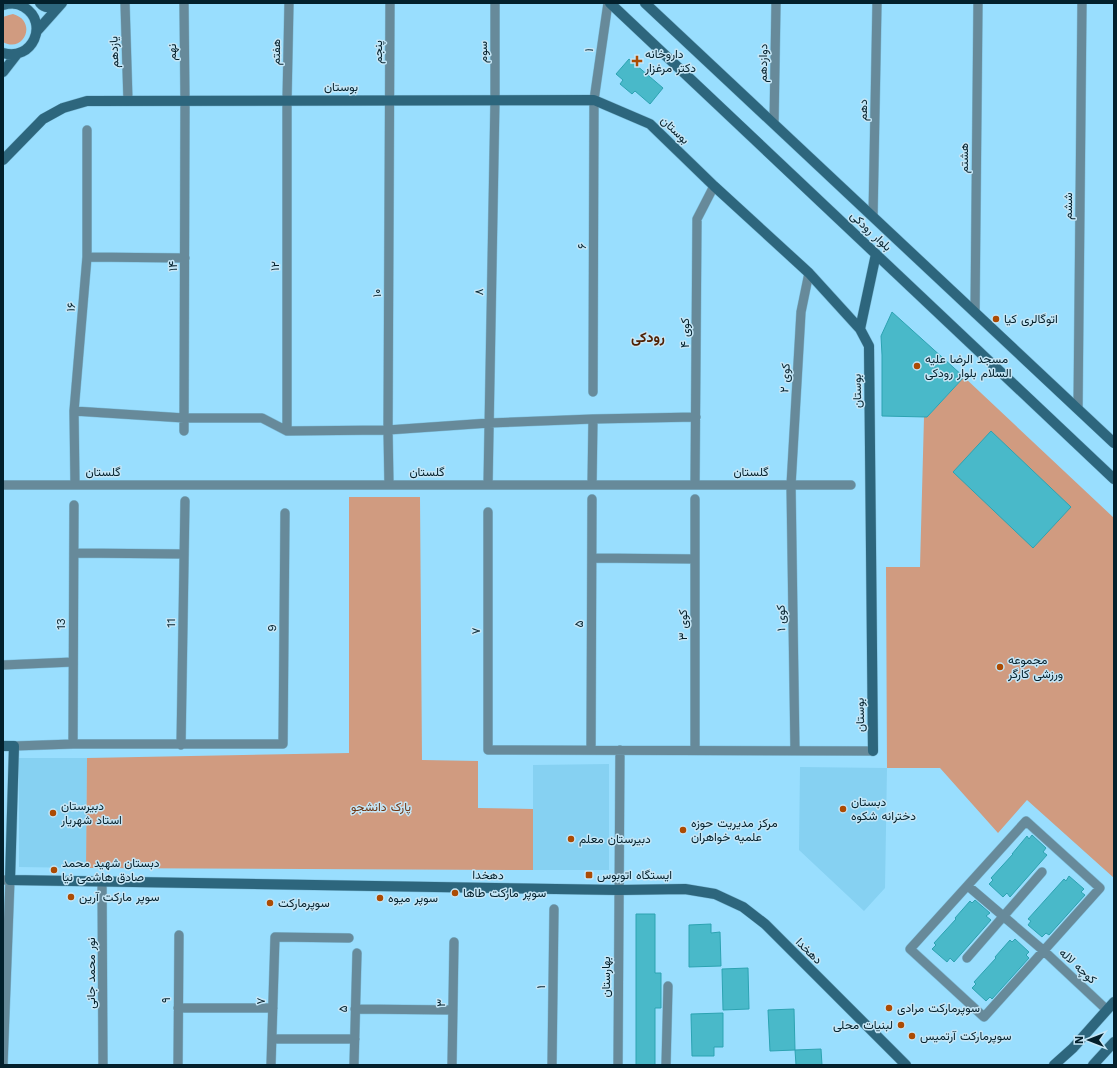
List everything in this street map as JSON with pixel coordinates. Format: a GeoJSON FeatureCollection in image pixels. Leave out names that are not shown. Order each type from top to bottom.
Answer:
{"type":"FeatureCollection","features":[{"type":"Feature","properties":{"kind":"street"},"geometry":{"type":"LineString","coordinates":[[40,3],[43,6],[50,8],[61,4]]}},
{"type":"Feature","properties":{"kind":"street","name":"یازدهم"},"geometry":{"type":"LineString","coordinates":[[124,3],[128,101]]}},
{"type":"Feature","properties":{"kind":"street","name":"نهم"},"geometry":{"type":"LineString","coordinates":[[184,3],[185,101]]}},
{"type":"Feature","properties":{"kind":"street","name":"هفتم"},"geometry":{"type":"LineString","coordinates":[[287,100],[289,3]]}},
{"type":"Feature","properties":{"kind":"street","name":"پنجم"},"geometry":{"type":"LineString","coordinates":[[390,3],[390,100]]}},
{"type":"Feature","properties":{"kind":"street","name":"سوم"},"geometry":{"type":"LineString","coordinates":[[495,3],[495,100]]}},
{"type":"Feature","properties":{"kind":"street","name":"۱"},"geometry":{"type":"LineString","coordinates":[[594,100],[609,3]]}},
{"type":"Feature","properties":{"kind":"street","name":"بلوار رودکی"},"geometry":{"type":"LineString","coordinates":[[609,3],[1114,479]]}},
{"type":"Feature","properties":{"kind":"street","name":"بلوار رودکی"},"geometry":{"type":"LineString","coordinates":[[645,3],[1114,443]]}},
{"type":"Feature","properties":{"kind":"street","name":"دوازدهم"},"geometry":{"type":"LineString","coordinates":[[774,124],[776,3]]}},
{"type":"Feature","properties":{"kind":"street","name":"دهم"},"geometry":{"type":"LineString","coordinates":[[873,217],[877,3]]}},
{"type":"Feature","properties":{"kind":"street","name":"هشتم"},"geometry":{"type":"LineString","coordinates":[[975,313],[978,3]]}},
{"type":"Feature","properties":{"kind":"street","name":"ششم"},"geometry":{"type":"LineString","coordinates":[[1078,409],[1082,3]]}},
{"type":"Feature","properties":{"kind":"street"},"geometry":{"type":"LineString","coordinates":[[3,5],[19,4],[28,10],[36,24],[34,40],[31,46],[18,54],[10,55],[3,53]]}},
{"type":"Feature","properties":{"kind":"street"},"geometry":{"type":"LineString","coordinates":[[36,31],[61,4]]}},
{"type":"Feature","properties":{"kind":"street"},"geometry":{"type":"LineString","coordinates":[[3,72],[18,54]]}},
{"type":"Feature","properties":{"kind":"street","name":"۱۲"},"geometry":{"type":"LineString","coordinates":[[287,100],[287,431]]}},
{"type":"Feature","properties":{"kind":"street","name":"۱۰"},"geometry":{"type":"LineString","coordinates":[[389,485],[390,100]]}},
{"type":"Feature","properties":{"kind":"street","name":"۸"},"geometry":{"type":"LineString","coordinates":[[488,485],[495,100]]}},
{"type":"Feature","properties":{"kind":"street","name":"بوستان"},"geometry":{"type":"LineString","coordinates":[[3,160],[43,119],[63,108],[87,101],[594,100],[650,124],[714,186],[809,273],[860,329],[869,346],[873,751]]}},
{"type":"Feature","properties":{"kind":"street","name":"۶"},"geometry":{"type":"LineString","coordinates":[[593,392],[594,100]]}},
{"type":"Feature","properties":{"kind":"street","name":"۱۴"},"geometry":{"type":"LineString","coordinates":[[184,431],[185,101]]}},
{"type":"Feature","properties":{"kind":"street","name":"۱۶"},"geometry":{"type":"LineString","coordinates":[[75,485],[74,411],[87,257],[87,130]]}},
{"type":"Feature","properties":{"kind":"street","name":"کوی ۴"},"geometry":{"type":"LineString","coordinates":[[696,485],[697,219],[714,186]]}},
{"type":"Feature","properties":{"kind":"street"},"geometry":{"type":"LineString","coordinates":[[860,329],[876,254]]}},
{"type":"Feature","properties":{"kind":"street"},"geometry":{"type":"LineString","coordinates":[[87,257],[185,258]]}},
{"type":"Feature","properties":{"kind":"street","name":"کوی ۲"},"geometry":{"type":"LineString","coordinates":[[791,485],[801,312],[809,273]]}},
{"type":"Feature","properties":{"kind":"street"},"geometry":{"type":"LineString","coordinates":[[74,411],[184,418],[262,418],[287,431],[388,430],[489,423],[696,417]]}},
{"type":"Feature","properties":{"kind":"street"},"geometry":{"type":"LineString","coordinates":[[592,485],[593,419]]}},
{"type":"Feature","properties":{"kind":"street","name":"کوی ۱"},"geometry":{"type":"LineString","coordinates":[[791,485],[795,751]]}},
{"type":"Feature","properties":{"kind":"street","name":"گلستان"},"geometry":{"type":"LineString","coordinates":[[3,486],[851,485]]}},
{"type":"Feature","properties":{"kind":"street","name":"۵"},"geometry":{"type":"LineString","coordinates":[[591,750],[592,498]]}},
{"type":"Feature","properties":{"kind":"street","name":"کوی ۳"},"geometry":{"type":"LineString","coordinates":[[695,750],[696,499]]}},
{"type":"Feature","properties":{"kind":"street","name":"11"},"geometry":{"type":"LineString","coordinates":[[181,745],[185,501]]}},
{"type":"Feature","properties":{"kind":"street","name":"13"},"geometry":{"type":"LineString","coordinates":[[73,744],[74,504]]}},
{"type":"Feature","properties":{"kind":"street","name":"9"},"geometry":{"type":"LineString","coordinates":[[181,745],[283,744],[285,512]]}},
{"type":"Feature","properties":{"kind":"street","name":"۷"},"geometry":{"type":"LineString","coordinates":[[488,512],[488,750],[591,750]]}},
{"type":"Feature","properties":{"kind":"street"},"geometry":{"type":"LineString","coordinates":[[74,553],[184,554]]}},
{"type":"Feature","properties":{"kind":"street"},"geometry":{"type":"LineString","coordinates":[[592,558],[695,559]]}},
{"type":"Feature","properties":{"kind":"street"},"geometry":{"type":"LineString","coordinates":[[3,665],[73,662]]}},
{"type":"Feature","properties":{"kind":"street"},"geometry":{"type":"LineString","coordinates":[[3,746],[73,744],[181,745]]}},
{"type":"Feature","properties":{"kind":"street"},"geometry":{"type":"LineString","coordinates":[[3,1065],[6,880],[14,746]]}},
{"type":"Feature","properties":{"kind":"street"},"geometry":{"type":"LineString","coordinates":[[591,750],[873,751]]}},
{"type":"Feature","properties":{"kind":"street","name":"بهارستان"},"geometry":{"type":"LineString","coordinates":[[618,1065],[620,750]]}},
{"type":"Feature","properties":{"kind":"street"},"geometry":{"type":"LineString","coordinates":[[1026,821],[1100,888],[1044,951],[968,886],[1026,821]]}},
{"type":"Feature","properties":{"kind":"street"},"geometry":{"type":"LineString","coordinates":[[967,958],[1042,872]]}},
{"type":"Feature","properties":{"kind":"street","name":"دهخدا"},"geometry":{"type":"LineString","coordinates":[[6,880],[619,890],[685,889],[715,894],[743,907],[765,924],[906,1065]]}},
{"type":"Feature","properties":{"kind":"street","name":"نور محمد جانی"},"geometry":{"type":"LineString","coordinates":[[102,881],[103,1065]]}},
{"type":"Feature","properties":{"kind":"street","name":"کوچه لاله"},"geometry":{"type":"LineString","coordinates":[[968,886],[910,949],[984,1017],[1044,951],[1110,1006]]}},
{"type":"Feature","properties":{"kind":"street","name":"۱"},"geometry":{"type":"LineString","coordinates":[[552,1065],[554,909]]}},
{"type":"Feature","properties":{"kind":"street","name":"۹"},"geometry":{"type":"LineString","coordinates":[[178,1065],[179,935]]}},
{"type":"Feature","properties":{"kind":"street","name":"۷"},"geometry":{"type":"LineString","coordinates":[[271,1065],[275,937],[349,938]]}},
{"type":"Feature","properties":{"kind":"street","name":"۳"},"geometry":{"type":"LineString","coordinates":[[452,1065],[454,942]]}},
{"type":"Feature","properties":{"kind":"street","name":"۵"},"geometry":{"type":"LineString","coordinates":[[354,1065],[357,953]]}},
{"type":"Feature","properties":{"kind":"street"},"geometry":{"type":"LineString","coordinates":[[666,1065],[668,986]]}},
{"type":"Feature","properties":{"kind":"street"},"geometry":{"type":"LineString","coordinates":[[1054,1065],[1073,1048],[1110,1006]]}},
{"type":"Feature","properties":{"kind":"street"},"geometry":{"type":"LineString","coordinates":[[178,1008],[273,1008]]}},
{"type":"Feature","properties":{"kind":"street"},"geometry":{"type":"LineString","coordinates":[[355,1009],[453,1010]]}},
{"type":"Feature","properties":{"kind":"street"},"geometry":{"type":"LineString","coordinates":[[272,1039],[355,1040]]}},
{"type":"Feature","properties":{"kind":"street"},"geometry":{"type":"LineString","coordinates":[[1093,1065],[1114,1042]]}},
{"type":"Feature","properties":{"kind":"shaded area","name":"دبیرستان استاد شهریار"},"geometry":{"type":"Polygon","coordinates":[[[19,758],[87,758],[86,868],[19,867],[19,758]]]}},
{"type":"Feature","properties":{"kind":"shaded area","name":"دبیرستان معلم"},"geometry":{"type":"Polygon","coordinates":[[[609,764],[609,870],[533,870],[533,765],[609,764]]]}},
{"type":"Feature","properties":{"kind":"shaded area","name":"دبستان دخترانه شکوه"},"geometry":{"type":"Polygon","coordinates":[[[800,767],[887,768],[885,888],[864,911],[799,850],[800,767]]]}},
{"type":"Feature","properties":{"kind":"green space"},"geometry":{"type":"Polygon","coordinates":[[[13,14],[21,18],[25,23],[26,29],[22,40],[17,44],[10,45],[3,42],[3,17],[13,14]]]}},
{"type":"Feature","properties":{"kind":"green space","name":"مجموعه ورزشی کارگر"},"geometry":{"type":"Polygon","coordinates":[[[964,377],[1114,518],[1114,878],[1027,800],[998,833],[940,768],[887,768],[886,567],[920,567],[924,417],[927,417],[964,377]]]}},
{"type":"Feature","properties":{"kind":"green space","name":"پارک دانشجو"},"geometry":{"type":"Polygon","coordinates":[[[349,497],[420,497],[422,760],[478,761],[478,808],[533,809],[533,870],[86,868],[87,758],[349,753],[349,497]]]}},
{"type":"Feature","properties":{"kind":"building"},"geometry":{"type":"Polygon","coordinates":[[[629,59],[663,88],[650,104],[635,91],[632,94],[620,84],[623,80],[616,74],[629,59]]]}},
{"type":"Feature","properties":{"kind":"building","name":"مسجد الرضا علیه السلام بلوار رودکی"},"geometry":{"type":"Polygon","coordinates":[[[892,312],[964,377],[927,417],[882,416],[881,336],[892,312]]]}},
{"type":"Feature","properties":{"kind":"building"},"geometry":{"type":"Polygon","coordinates":[[[991,431],[1071,507],[1033,548],[953,472],[991,431]]]}},
{"type":"Feature","properties":{"kind":"building"},"geometry":{"type":"Polygon","coordinates":[[[1032,835],[1046,848],[1043,852],[1047,855],[1010,897],[1007,893],[1003,897],[989,884],[993,880],[991,878],[1027,836],[1029,839],[1032,835]]]}},
{"type":"Feature","properties":{"kind":"building"},"geometry":{"type":"Polygon","coordinates":[[[1069,876],[1084,889],[1081,892],[1085,895],[1049,935],[1046,933],[1042,937],[1028,925],[1031,921],[1028,919],[1064,879],[1066,881],[1069,876]]]}},
{"type":"Feature","properties":{"kind":"building"},"geometry":{"type":"Polygon","coordinates":[[[975,900],[990,913],[986,916],[991,920],[954,962],[950,958],[947,962],[932,949],[936,945],[934,943],[970,901],[972,903],[975,900]]]}},
{"type":"Feature","properties":{"kind":"building"},"geometry":{"type":"Polygon","coordinates":[[[636,914],[655,914],[655,973],[661,973],[661,1008],[655,1008],[655,1065],[636,1065],[636,914]]]}},
{"type":"Feature","properties":{"kind":"building"},"geometry":{"type":"Polygon","coordinates":[[[711,924],[711,933],[720,932],[721,966],[689,967],[689,925],[711,924]]]}},
{"type":"Feature","properties":{"kind":"building"},"geometry":{"type":"Polygon","coordinates":[[[1015,939],[1029,952],[1026,955],[1029,958],[992,999],[990,997],[986,1001],[972,988],[976,984],[974,982],[1010,940],[1012,942],[1015,939]]]}},
{"type":"Feature","properties":{"kind":"building"},"geometry":{"type":"Polygon","coordinates":[[[748,968],[749,1009],[723,1010],[722,969],[748,968]]]}},
{"type":"Feature","properties":{"kind":"building"},"geometry":{"type":"Polygon","coordinates":[[[794,1009],[795,1050],[770,1051],[768,1010],[794,1009]]]}},
{"type":"Feature","properties":{"kind":"building"},"geometry":{"type":"Polygon","coordinates":[[[723,1013],[723,1047],[714,1047],[714,1056],[692,1056],[691,1014],[723,1013]]]}},
{"type":"Feature","properties":{"kind":"building"},"geometry":{"type":"Polygon","coordinates":[[[821,1049],[822,1065],[796,1065],[795,1050],[821,1049]]]}},
{"type":"Feature","properties":{"kind":"place","name":"داروخانه دکتر مرغزار"},"geometry":{"type":"Point","coordinates":[637,61]}},
{"type":"Feature","properties":{"kind":"place","name":"اتوگالری کیا"},"geometry":{"type":"Point","coordinates":[996,319]}},
{"type":"Feature","properties":{"kind":"place","name":"مسجد الرضا علیه السلام بلوار رودکی"},"geometry":{"type":"Point","coordinates":[917,366]}},
{"type":"Feature","properties":{"kind":"place","name":"مجموعه ورزشی کارگر"},"geometry":{"type":"Point","coordinates":[1000,667]}},
{"type":"Feature","properties":{"kind":"place","name":"دبستان دخترانه شکوه"},"geometry":{"type":"Point","coordinates":[843,809]}},
{"type":"Feature","properties":{"kind":"place","name":"دبیرستان استاد شهریار"},"geometry":{"type":"Point","coordinates":[53,813]}},
{"type":"Feature","properties":{"kind":"place","name":"مرکز مدیریت حوزه علمیه خواهران"},"geometry":{"type":"Point","coordinates":[683,830]}},
{"type":"Feature","properties":{"kind":"place","name":"دبیرستان معلم"},"geometry":{"type":"Point","coordinates":[571,839]}},
{"type":"Feature","properties":{"kind":"place","name":"دبستان شهید محمد صادق هاشمی نیا"},"geometry":{"type":"Point","coordinates":[54,870]}},
{"type":"Feature","properties":{"kind":"place","name":"ایستگاه اتوبوس"},"geometry":{"type":"Point","coordinates":[589,875]}},
{"type":"Feature","properties":{"kind":"place","name":"سوپر مارکت طاها"},"geometry":{"type":"Point","coordinates":[455,893]}},
{"type":"Feature","properties":{"kind":"place","name":"سوپر مارکت آرین"},"geometry":{"type":"Point","coordinates":[71,897]}},
{"type":"Feature","properties":{"kind":"place","name":"سوپر میوه"},"geometry":{"type":"Point","coordinates":[380,898]}},
{"type":"Feature","properties":{"kind":"place","name":"سوپرمارکت"},"geometry":{"type":"Point","coordinates":[270,903]}},
{"type":"Feature","properties":{"kind":"place","name":"سوپرمارکت مرادی"},"geometry":{"type":"Point","coordinates":[889,1008]}},
{"type":"Feature","properties":{"kind":"place","name":"لبنیات محلی"},"geometry":{"type":"Point","coordinates":[901,1025]}},
{"type":"Feature","properties":{"kind":"place","name":"سوپرمارکت آرتمیس"},"geometry":{"type":"Point","coordinates":[912,1036]}},
{"type":"Feature","properties":{"kind":"district","name":"رودکی"},"geometry":{"type":"Point","coordinates":[648,337]}}]}
